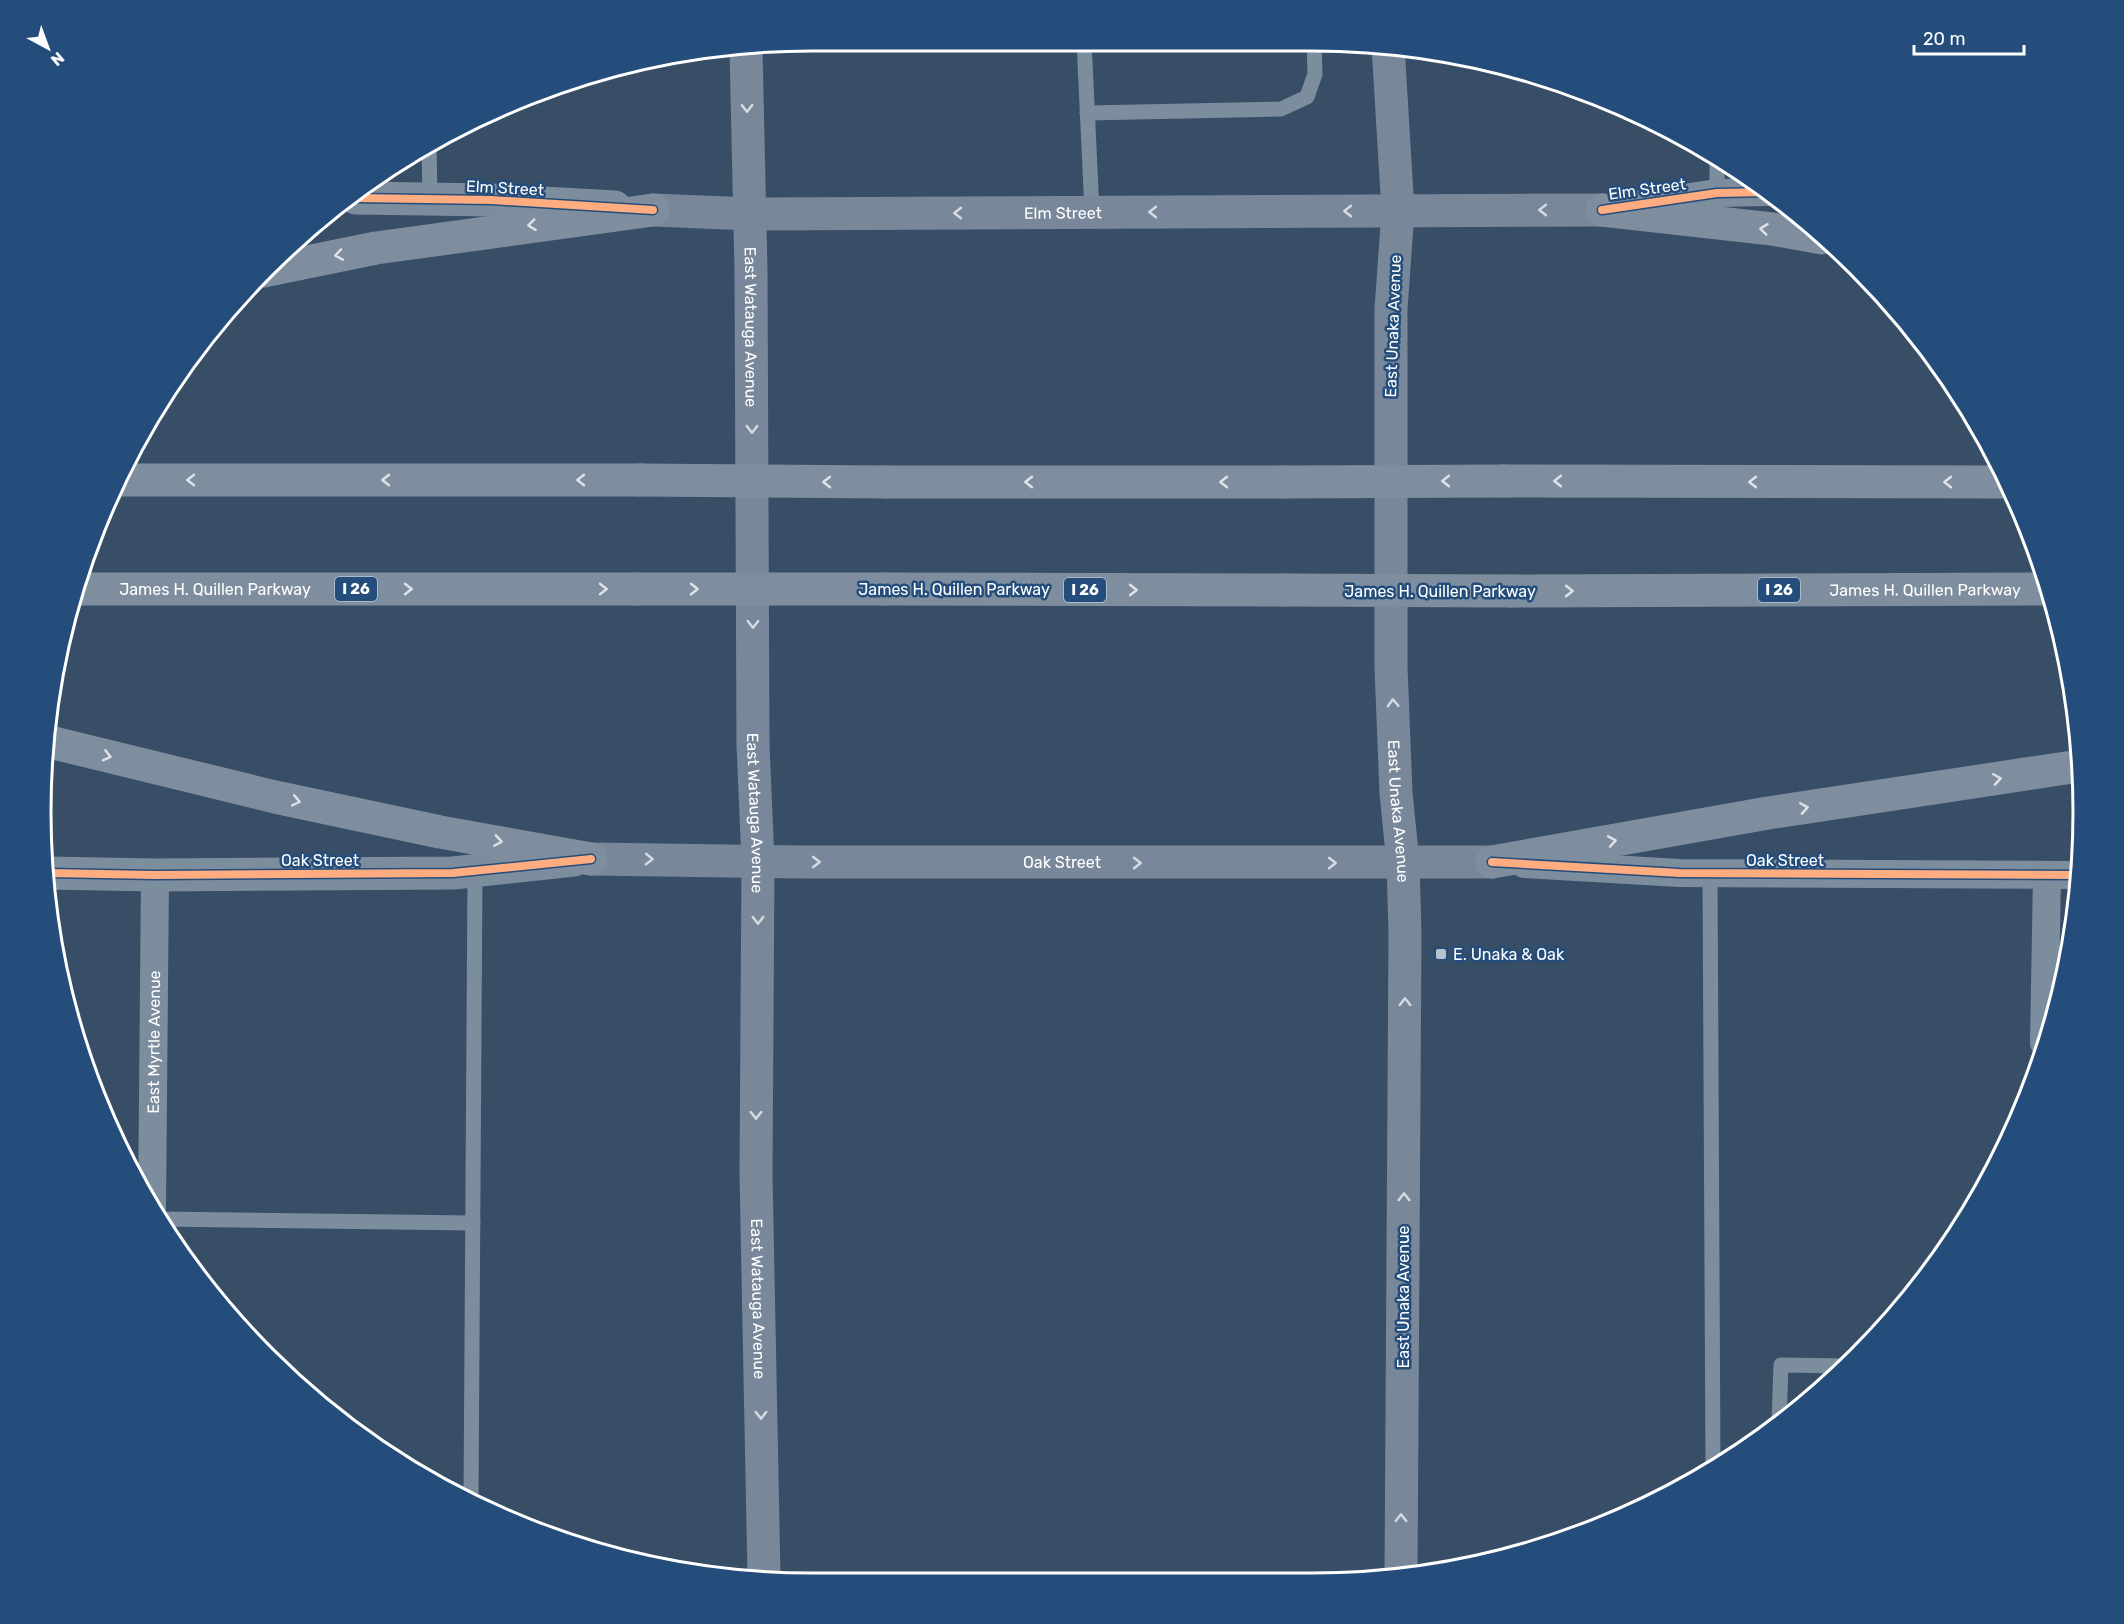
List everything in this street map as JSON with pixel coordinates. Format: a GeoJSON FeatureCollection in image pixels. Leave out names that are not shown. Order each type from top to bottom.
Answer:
{"type":"FeatureCollection","features":[{"type":"Feature","properties":{"kind":"highway"},"geometry":{"type":"LineString","coordinates":[[281,267],[376,248],[653,210]]}},
{"type":"Feature","properties":{"kind":"highway"},"geometry":{"type":"LineString","coordinates":[[1602,210],[1772,229],[1809,236]]}},
{"type":"Feature","properties":{"kind":"highway"},"geometry":{"type":"LineString","coordinates":[[127,480],[1998,482]]}},
{"type":"Feature","properties":{"kind":"highway","name":"James H. Quillen Parkway"},"geometry":{"type":"LineString","coordinates":[[85,589],[1511,591],[2039,589]]}},
{"type":"Feature","properties":{"kind":"highway"},"geometry":{"type":"LineString","coordinates":[[55,743],[286,799],[440,832],[591,859]]}},
{"type":"Feature","properties":{"kind":"highway"},"geometry":{"type":"LineString","coordinates":[[1492,862],[1768,813],[2071,767]]}},
{"type":"Feature","properties":{"kind":"main road","name":"East Watauga Avenue"},"geometry":{"type":"LineString","coordinates":[[746,55],[750,214],[753,745],[758,862],[756,1174],[764,1571]]}},
{"type":"Feature","properties":{"kind":"main road","name":"East Unaka Avenue"},"geometry":{"type":"LineString","coordinates":[[1389,56],[1398,211],[1391,309],[1391,655],[1396,793],[1403,863],[1405,933],[1401,1567]]}},
{"type":"Feature","properties":{"kind":"main road","name":"Elm Street"},"geometry":{"type":"LineString","coordinates":[[653,210],[750,214],[1602,210]]}},
{"type":"Feature","properties":{"kind":"main road","name":"Oak Street"},"geometry":{"type":"LineString","coordinates":[[591,859],[758,862],[1492,862]]}},
{"type":"Feature","properties":{"kind":"street","name":"Elm Street"},"geometry":{"type":"LineString","coordinates":[[1602,210],[1717,193],[1753,192]]}},
{"type":"Feature","properties":{"kind":"street","name":"Elm Street"},"geometry":{"type":"LineString","coordinates":[[363,198],[491,200],[653,210]]}},
{"type":"Feature","properties":{"kind":"street","name":"Oak Street"},"geometry":{"type":"LineString","coordinates":[[54,873],[441,873],[591,859]]}},
{"type":"Feature","properties":{"kind":"street","name":"Oak Street"},"geometry":{"type":"LineString","coordinates":[[1492,862],[1679,873],[2070,875]]}},
{"type":"Feature","properties":{"kind":"street","name":"East Myrtle Avenue"},"geometry":{"type":"LineString","coordinates":[[152,1190],[155,874]]}},
{"type":"Feature","properties":{"kind":"street"},"geometry":{"type":"LineString","coordinates":[[2044,1018],[2047,875]]}},
{"type":"Feature","properties":{"kind":"lane"},"geometry":{"type":"LineString","coordinates":[[1085,51],[1092,212]]}},
{"type":"Feature","properties":{"kind":"lane"},"geometry":{"type":"LineString","coordinates":[[1088,113],[1281,109],[1307,97],[1315,74],[1314,51]]}},
{"type":"Feature","properties":{"kind":"lane"},"geometry":{"type":"LineString","coordinates":[[429,154],[430,199]]}},
{"type":"Feature","properties":{"kind":"lane"},"geometry":{"type":"LineString","coordinates":[[1717,168],[1717,193]]}},
{"type":"Feature","properties":{"kind":"lane"},"geometry":{"type":"LineString","coordinates":[[471,1493],[475,871]]}},
{"type":"Feature","properties":{"kind":"lane"},"geometry":{"type":"LineString","coordinates":[[1710,873],[1713,1458]]}},
{"type":"Feature","properties":{"kind":"lane"},"geometry":{"type":"LineString","coordinates":[[169,1219],[473,1223]]}},
{"type":"Feature","properties":{"kind":"lane"},"geometry":{"type":"LineString","coordinates":[[1779,1412],[1781,1365],[1833,1366]]}},
{"type":"Feature","properties":{"kind":"cycle path"},"geometry":{"type":"LineString","coordinates":[[1602,210],[1717,193],[1753,192]]}},
{"type":"Feature","properties":{"kind":"cycle path"},"geometry":{"type":"LineString","coordinates":[[363,198],[491,200],[653,210]]}},
{"type":"Feature","properties":{"kind":"cycle path"},"geometry":{"type":"LineString","coordinates":[[54,873],[155,875],[453,873],[591,859]]}},
{"type":"Feature","properties":{"kind":"cycle path"},"geometry":{"type":"LineString","coordinates":[[1492,862],[1679,873],[2070,875]]}},
{"type":"Feature","properties":{"kind":"place","name":"E. Unaka & Oak"},"geometry":{"type":"Point","coordinates":[1441,954]}}]}
